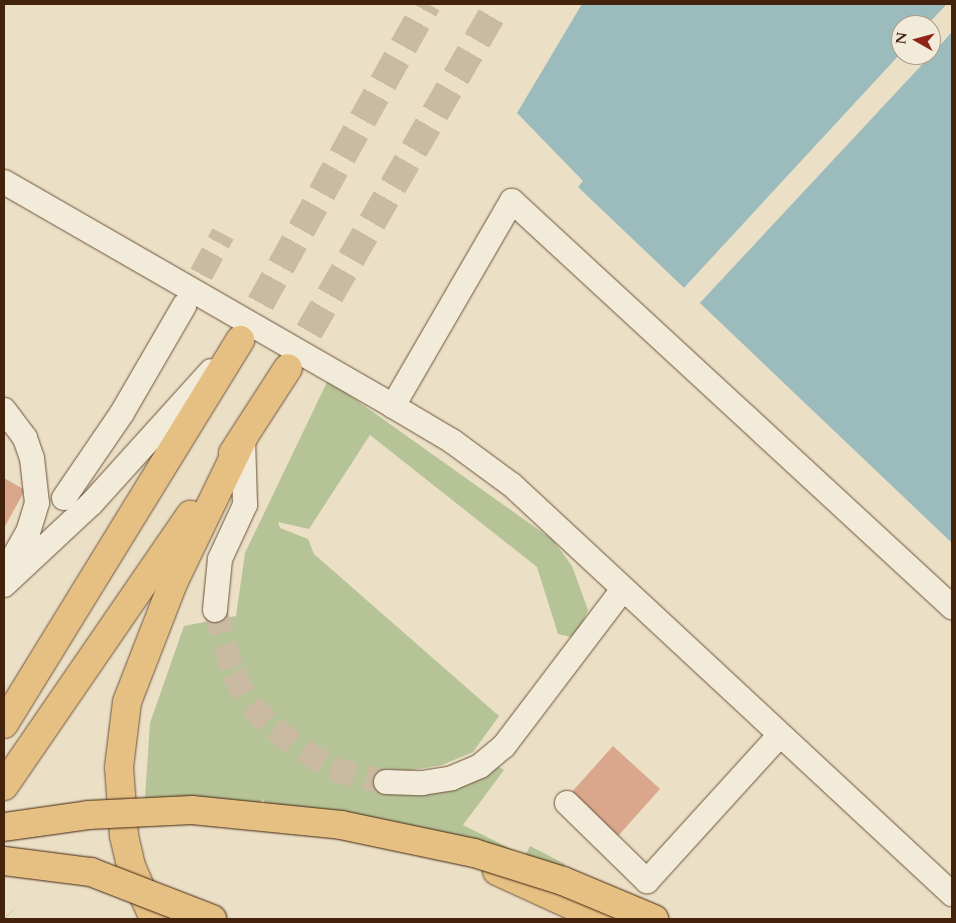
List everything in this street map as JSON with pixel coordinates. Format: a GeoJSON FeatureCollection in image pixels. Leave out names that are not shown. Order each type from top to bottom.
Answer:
{"type":"FeatureCollection","features":[{"type":"Feature","properties":{"kind":"highway"},"geometry":{"type":"LineString","coordinates":[[4,724],[240,340]]}},
{"type":"Feature","properties":{"kind":"highway"},"geometry":{"type":"LineString","coordinates":[[4,786],[243,438],[288,368]]}},
{"type":"Feature","properties":{"kind":"highway"},"geometry":{"type":"LineString","coordinates":[[154,919],[130,866],[124,835],[119,767],[126,710],[174,581],[243,438]]}},
{"type":"Feature","properties":{"kind":"highway"},"geometry":{"type":"LineString","coordinates":[[4,703],[73,612]]}},
{"type":"Feature","properties":{"kind":"highway"},"geometry":{"type":"LineString","coordinates":[[4,827],[88,815],[192,810],[341,825],[474,853],[563,881],[654,919]]}},
{"type":"Feature","properties":{"kind":"highway"},"geometry":{"type":"LineString","coordinates":[[4,837],[138,821],[256,821],[358,834],[489,868],[602,919]]}},
{"type":"Feature","properties":{"kind":"highway"},"geometry":{"type":"LineString","coordinates":[[4,861],[91,872],[212,919]]}},
{"type":"Feature","properties":{"kind":"street"},"geometry":{"type":"LineString","coordinates":[[4,182],[452,441],[512,485],[952,894]]}},
{"type":"Feature","properties":{"kind":"street"},"geometry":{"type":"LineString","coordinates":[[393,406],[512,201],[952,607]]}},
{"type":"Feature","properties":{"kind":"street"},"geometry":{"type":"LineString","coordinates":[[64,498],[122,413],[184,306]]}},
{"type":"Feature","properties":{"kind":"street"},"geometry":{"type":"LineString","coordinates":[[4,585],[91,504],[240,340]]}},
{"type":"Feature","properties":{"kind":"street"},"geometry":{"type":"LineString","coordinates":[[4,410],[25,438],[32,458],[36,503],[28,532],[4,574]]}},
{"type":"Feature","properties":{"kind":"street"},"geometry":{"type":"LineString","coordinates":[[215,610],[220,559],[246,505],[243,438]]}},
{"type":"Feature","properties":{"kind":"street"},"geometry":{"type":"LineString","coordinates":[[386,782],[429,782],[480,766],[504,746],[623,589]]}},
{"type":"Feature","properties":{"kind":"street"},"geometry":{"type":"LineString","coordinates":[[567,803],[647,882],[780,735]]}},
{"type":"Feature","properties":{"kind":"green space"},"geometry":{"type":"Polygon","coordinates":[[[328,380],[553,540],[572,566],[588,610],[576,638],[558,634],[537,567],[370,435],[309,529],[278,522],[280,528],[308,539],[314,554],[499,716],[473,752],[442,765],[407,771],[385,769],[382,792],[497,766],[504,770],[463,825],[525,856],[530,846],[565,864],[560,873],[266,807],[263,799],[258,806],[145,798],[150,723],[184,626],[236,616],[245,553],[328,380]]]}},
{"type":"Feature","properties":{"kind":"water"},"geometry":{"type":"Polygon","coordinates":[[[582,4],[952,4],[952,543],[578,187],[583,181],[517,113],[582,4]]]}},
{"type":"Feature","properties":{"kind":"pier"},"geometry":{"type":"Polygon","coordinates":[[[947,4],[952,4],[952,32],[941,44],[941,15],[937,15],[947,4]]]}},
{"type":"Feature","properties":{"kind":"pier"},"geometry":{"type":"Polygon","coordinates":[[[891,64],[922,65],[697,306],[681,291],[891,64]]]}},
{"type":"Feature","properties":{"kind":"building"},"geometry":{"type":"Polygon","coordinates":[[[4,478],[25,490],[4,528],[4,478]]]}},
{"type":"Feature","properties":{"kind":"building"},"geometry":{"type":"Polygon","coordinates":[[[613,746],[660,789],[618,836],[571,793],[613,746]]]}},
{"type":"Feature","properties":{"kind":"tunnel"},"geometry":{"type":"LineString","coordinates":[[240,340],[427,4]]}},
{"type":"Feature","properties":{"kind":"tunnel"},"geometry":{"type":"LineString","coordinates":[[288,368],[498,4]]}},
{"type":"Feature","properties":{"kind":"tunnel"},"geometry":{"type":"LineString","coordinates":[[184,306],[223,234]]}},
{"type":"Feature","properties":{"kind":"tunnel"},"geometry":{"type":"LineString","coordinates":[[215,610],[233,673],[251,705],[274,729],[331,769],[386,782]]}}]}
